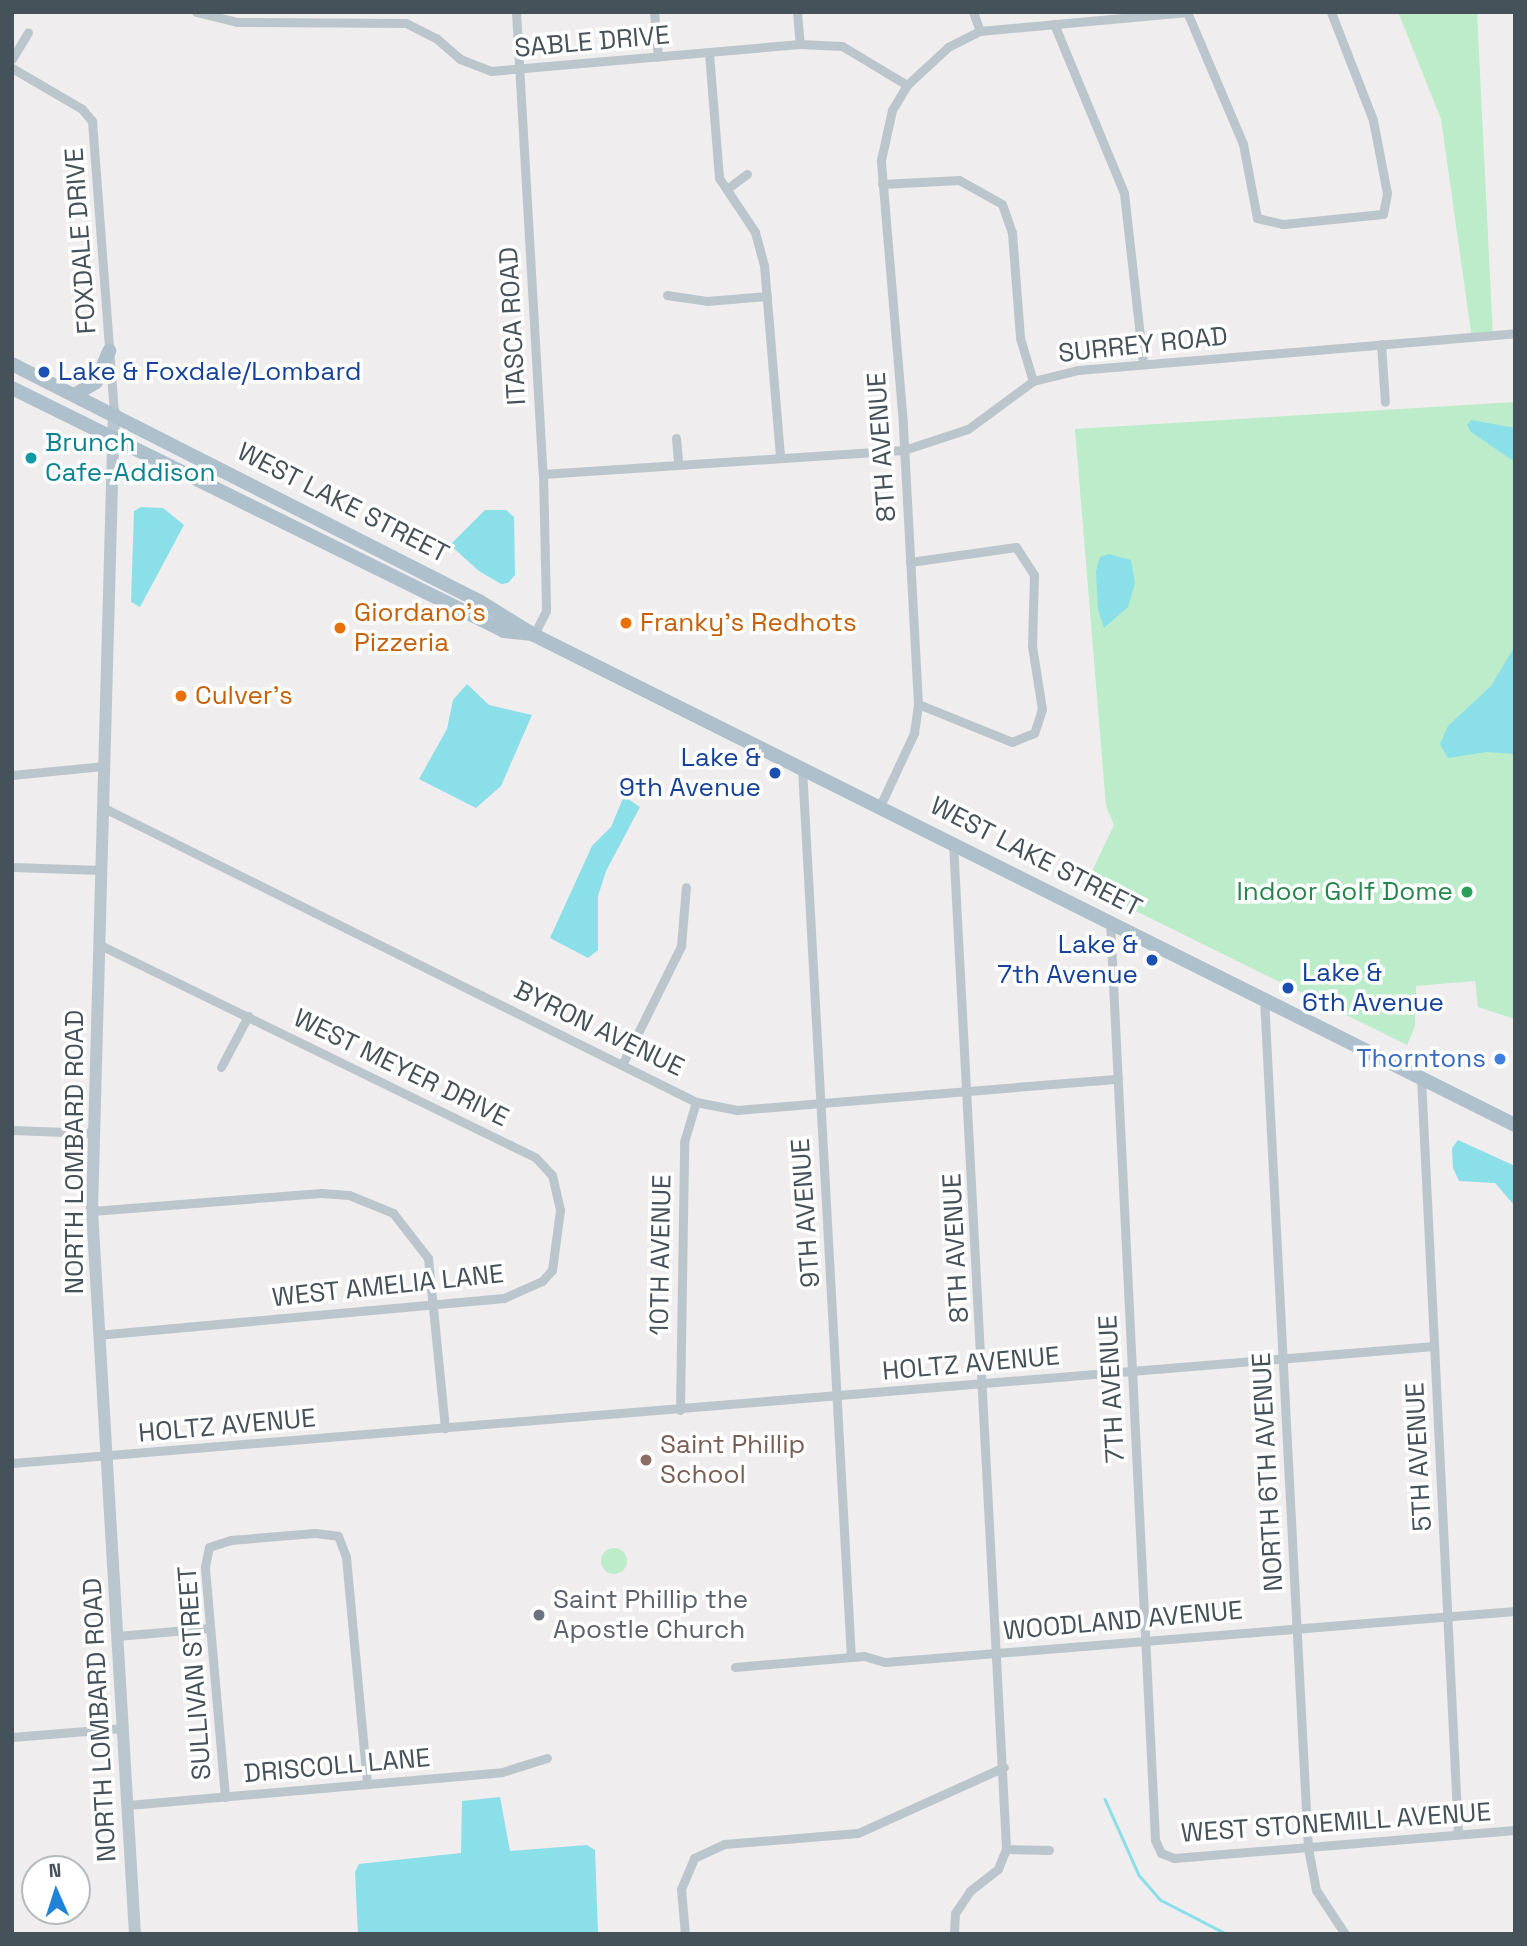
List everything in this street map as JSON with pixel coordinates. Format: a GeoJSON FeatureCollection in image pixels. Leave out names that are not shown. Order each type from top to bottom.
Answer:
{"type":"FeatureCollection","features":[{"type":"Feature","properties":{"kind":"main road"},"geometry":{"type":"LineString","coordinates":[[76,394],[96,382],[109,351]]}},
{"type":"Feature","properties":{"kind":"main road","name":"WEST LAKE STREET"},"geometry":{"type":"LineString","coordinates":[[12,364],[114,412],[515,620],[534,635],[802,766],[1515,1125]]}},
{"type":"Feature","properties":{"kind":"main road","name":"WEST LAKE STREET"},"geometry":{"type":"LineString","coordinates":[[12,388],[505,631],[534,635]]}},
{"type":"Feature","properties":{"kind":"street","name":"SABLE DRIVE"},"geometry":{"type":"LineString","coordinates":[[196,12],[237,22],[386,16],[421,29],[474,68],[519,69],[800,44],[842,46],[908,85]]}},
{"type":"Feature","properties":{"kind":"street","name":"ITASCA ROAD"},"geometry":{"type":"LineString","coordinates":[[516,12],[543,474],[546,611],[534,635]]}},
{"type":"Feature","properties":{"kind":"street"},"geometry":{"type":"LineString","coordinates":[[654,12],[658,57]]}},
{"type":"Feature","properties":{"kind":"street"},"geometry":{"type":"LineString","coordinates":[[797,12],[800,44]]}},
{"type":"Feature","properties":{"kind":"street"},"geometry":{"type":"LineString","coordinates":[[973,12],[980,31]]}},
{"type":"Feature","properties":{"kind":"street"},"geometry":{"type":"LineString","coordinates":[[908,85],[948,47],[980,31],[1187,12],[1243,144],[1257,218],[1283,224],[1383,214],[1387,192],[1373,120],[1331,12]]}},
{"type":"Feature","properties":{"kind":"street"},"geometry":{"type":"LineString","coordinates":[[1054,24],[1125,194],[1143,363]]}},
{"type":"Feature","properties":{"kind":"street"},"geometry":{"type":"LineString","coordinates":[[12,59],[28,32]]}},
{"type":"Feature","properties":{"kind":"street"},"geometry":{"type":"LineString","coordinates":[[709,53],[719,178],[755,232],[767,296],[780,455]]}},
{"type":"Feature","properties":{"kind":"street","name":"FOXDALE DRIVE"},"geometry":{"type":"LineString","coordinates":[[12,68],[82,109],[92,121],[114,412]]}},
{"type":"Feature","properties":{"kind":"street","name":"8TH AVENUE"},"geometry":{"type":"LineString","coordinates":[[880,806],[914,733],[918,704],[904,450],[882,184],[888,121],[908,85]]}},
{"type":"Feature","properties":{"kind":"street"},"geometry":{"type":"LineString","coordinates":[[727,189],[747,174]]}},
{"type":"Feature","properties":{"kind":"street"},"geometry":{"type":"LineString","coordinates":[[882,184],[959,180],[1002,204],[1012,233],[1020,338],[1032,381]]}},
{"type":"Feature","properties":{"kind":"street"},"geometry":{"type":"LineString","coordinates":[[667,295],[707,301],[767,296]]}},
{"type":"Feature","properties":{"kind":"street","name":"SURREY ROAD"},"geometry":{"type":"LineString","coordinates":[[543,474],[780,455],[904,450],[968,429],[1032,381],[1143,363],[1515,333]]}},
{"type":"Feature","properties":{"kind":"street"},"geometry":{"type":"LineString","coordinates":[[1381,344],[1385,402]]}},
{"type":"Feature","properties":{"kind":"street","name":"NORTH LOMBARD ROAD"},"geometry":{"type":"LineString","coordinates":[[114,412],[116,439],[103,766],[92,1211],[109,1457],[135,1934]]}},
{"type":"Feature","properties":{"kind":"street"},"geometry":{"type":"LineString","coordinates":[[676,438],[678,463]]}},
{"type":"Feature","properties":{"kind":"street"},"geometry":{"type":"LineString","coordinates":[[910,562],[1016,547],[1034,575],[1032,646],[1042,709],[1034,733],[1012,742],[918,704]]}},
{"type":"Feature","properties":{"kind":"street"},"geometry":{"type":"LineString","coordinates":[[12,775],[103,766]]}},
{"type":"Feature","properties":{"kind":"street","name":"9TH AVENUE"},"geometry":{"type":"LineString","coordinates":[[802,766],[839,1396],[851,1657]]}},
{"type":"Feature","properties":{"kind":"street","name":"BYRON AVENUE"},"geometry":{"type":"LineString","coordinates":[[102,807],[623,1063],[696,1102],[737,1110],[1118,1079]]}},
{"type":"Feature","properties":{"kind":"street","name":"8TH AVENUE"},"geometry":{"type":"LineString","coordinates":[[953,842],[985,1384],[1006,1849]]}},
{"type":"Feature","properties":{"kind":"street"},"geometry":{"type":"LineString","coordinates":[[12,867],[102,870]]}},
{"type":"Feature","properties":{"kind":"street"},"geometry":{"type":"LineString","coordinates":[[623,1063],[681,946],[686,887]]}},
{"type":"Feature","properties":{"kind":"street","name":"7TH AVENUE"},"geometry":{"type":"LineString","coordinates":[[1110,922],[1155,1840],[1161,1853]]}},
{"type":"Feature","properties":{"kind":"street","name":"WEST MEYER DRIVE"},"geometry":{"type":"LineString","coordinates":[[99,944],[536,1158]]}},
{"type":"Feature","properties":{"kind":"street","name":"NORTH 6TH AVENUE"},"geometry":{"type":"LineString","coordinates":[[1264,998],[1308,1848],[1316,1890],[1330,1918],[1345,1934]]}},
{"type":"Feature","properties":{"kind":"street"},"geometry":{"type":"LineString","coordinates":[[221,1067],[248,1016]]}},
{"type":"Feature","properties":{"kind":"street","name":"5TH AVENUE"},"geometry":{"type":"LineString","coordinates":[[1421,1078],[1458,1834]]}},
{"type":"Feature","properties":{"kind":"street","name":"10TH AVENUE"},"geometry":{"type":"LineString","coordinates":[[680,1410],[684,1142],[696,1102]]}},
{"type":"Feature","properties":{"kind":"street"},"geometry":{"type":"LineString","coordinates":[[12,1130],[93,1133]]}},
{"type":"Feature","properties":{"kind":"street","name":"WEST AMELIA LANE"},"geometry":{"type":"LineString","coordinates":[[100,1335],[520,1294],[552,1270],[558,1249],[559,1198],[552,1175],[536,1158]]}},
{"type":"Feature","properties":{"kind":"street"},"geometry":{"type":"LineString","coordinates":[[92,1211],[309,1193],[349,1195],[393,1213],[428,1258],[435,1304],[445,1428]]}},
{"type":"Feature","properties":{"kind":"street","name":"HOLTZ AVENUE"},"geometry":{"type":"LineString","coordinates":[[12,1463],[1434,1346]]}},
{"type":"Feature","properties":{"kind":"street","name":"SULLIVAN STREET"},"geometry":{"type":"LineString","coordinates":[[225,1797],[205,1567],[209,1547],[229,1541],[314,1533],[338,1536],[346,1557],[367,1784]]}},
{"type":"Feature","properties":{"kind":"street","name":"WOODLAND AVENUE"},"geometry":{"type":"LineString","coordinates":[[735,1667],[851,1657],[885,1662],[1515,1611]]}},
{"type":"Feature","properties":{"kind":"street"},"geometry":{"type":"LineString","coordinates":[[117,1636],[209,1629]]}},
{"type":"Feature","properties":{"kind":"street"},"geometry":{"type":"LineString","coordinates":[[12,1737],[123,1728]]}},
{"type":"Feature","properties":{"kind":"street","name":"DRISCOLL LANE"},"geometry":{"type":"LineString","coordinates":[[128,1805],[516,1770],[547,1758]]}},
{"type":"Feature","properties":{"kind":"street"},"geometry":{"type":"LineString","coordinates":[[685,1934],[681,1889],[694,1858],[724,1843],[852,1834],[1004,1767]]}},
{"type":"Feature","properties":{"kind":"street","name":"WEST STONEMILL AVENUE"},"geometry":{"type":"LineString","coordinates":[[1161,1853],[1174,1858],[1515,1830]]}},
{"type":"Feature","properties":{"kind":"street"},"geometry":{"type":"LineString","coordinates":[[954,1934],[955,1913],[970,1891],[998,1869],[1006,1849],[1049,1850]]}},
{"type":"Feature","properties":{"kind":"green space"},"geometry":{"type":"Polygon","coordinates":[[[1398,12],[1477,12],[1493,338],[1472,339],[1441,119],[1398,12]]]}},
{"type":"Feature","properties":{"kind":"green space"},"geometry":{"type":"Polygon","coordinates":[[[1515,402],[1515,1019],[1478,1007],[1475,981],[1416,986],[1415,1026],[1407,1045],[1085,886],[1114,825],[1106,806],[1075,429],[1515,402]]]}},
{"type":"Feature","properties":{"kind":"green space"},"geometry":{"type":"Polygon","coordinates":[[[614,1548],[623,1552],[627,1561],[623,1570],[614,1574],[605,1570],[601,1561],[605,1552],[614,1548]]]}},
{"type":"Feature","properties":{"kind":"water"},"geometry":{"type":"Polygon","coordinates":[[[1471,420],[1515,428],[1515,462],[1471,432],[1467,425],[1471,420]]]}},
{"type":"Feature","properties":{"kind":"water"},"geometry":{"type":"Polygon","coordinates":[[[141,507],[163,508],[184,525],[140,607],[131,602],[134,511],[141,507]]]}},
{"type":"Feature","properties":{"kind":"water"},"geometry":{"type":"Polygon","coordinates":[[[485,510],[506,510],[514,517],[515,575],[508,583],[501,584],[479,571],[450,545],[485,510]]]}},
{"type":"Feature","properties":{"kind":"water"},"geometry":{"type":"Polygon","coordinates":[[[1109,554],[1131,560],[1135,583],[1128,607],[1104,628],[1098,609],[1096,571],[1100,557],[1109,554]]]}},
{"type":"Feature","properties":{"kind":"water"},"geometry":{"type":"Polygon","coordinates":[[[1515,646],[1515,754],[1487,752],[1448,758],[1440,744],[1448,726],[1491,686],[1515,646]]]}},
{"type":"Feature","properties":{"kind":"water"},"geometry":{"type":"Polygon","coordinates":[[[467,684],[489,705],[532,715],[501,786],[476,808],[419,779],[447,729],[453,700],[467,684]]]}},
{"type":"Feature","properties":{"kind":"water"},"geometry":{"type":"Polygon","coordinates":[[[624,796],[640,807],[606,871],[598,896],[598,950],[588,958],[550,938],[592,846],[611,827],[624,796]]]}},
{"type":"Feature","properties":{"kind":"water"},"geometry":{"type":"Polygon","coordinates":[[[1458,1140],[1515,1166],[1515,1206],[1495,1183],[1459,1181],[1453,1168],[1452,1148],[1458,1140]]]}},
{"type":"Feature","properties":{"kind":"water"},"geometry":{"type":"Polygon","coordinates":[[[500,1797],[510,1851],[587,1845],[595,1850],[598,1934],[358,1934],[355,1872],[359,1864],[461,1853],[462,1801],[500,1797]]]}},
{"type":"Feature","properties":{"kind":"waterway"},"geometry":{"type":"LineString","coordinates":[[1105,1799],[1139,1875],[1161,1900],[1227,1934]]}},
{"type":"Feature","properties":{"kind":"place","name":"Lake & Foxdale/Lombard"},"geometry":{"type":"Point","coordinates":[44,372]}},
{"type":"Feature","properties":{"kind":"place","name":"Brunch Cafe-Addison"},"geometry":{"type":"Point","coordinates":[31,458]}},
{"type":"Feature","properties":{"kind":"place","name":"Franky's Redhots"},"geometry":{"type":"Point","coordinates":[626,623]}},
{"type":"Feature","properties":{"kind":"place","name":"Giordano's Pizzeria"},"geometry":{"type":"Point","coordinates":[340,628]}},
{"type":"Feature","properties":{"kind":"place","name":"Culver's"},"geometry":{"type":"Point","coordinates":[181,696]}},
{"type":"Feature","properties":{"kind":"place","name":"Lake & 9th Avenue"},"geometry":{"type":"Point","coordinates":[775,773]}},
{"type":"Feature","properties":{"kind":"place","name":"Indoor Golf Dome"},"geometry":{"type":"Point","coordinates":[1467,892]}},
{"type":"Feature","properties":{"kind":"place","name":"Lake & 7th Avenue"},"geometry":{"type":"Point","coordinates":[1152,960]}},
{"type":"Feature","properties":{"kind":"place","name":"Lake & 6th Avenue"},"geometry":{"type":"Point","coordinates":[1288,988]}},
{"type":"Feature","properties":{"kind":"place","name":"Thorntons"},"geometry":{"type":"Point","coordinates":[1500,1059]}},
{"type":"Feature","properties":{"kind":"place","name":"Saint Phillip School"},"geometry":{"type":"Point","coordinates":[646,1460]}},
{"type":"Feature","properties":{"kind":"place","name":"Saint Phillip the Apostle Church"},"geometry":{"type":"Point","coordinates":[539,1615]}}]}
